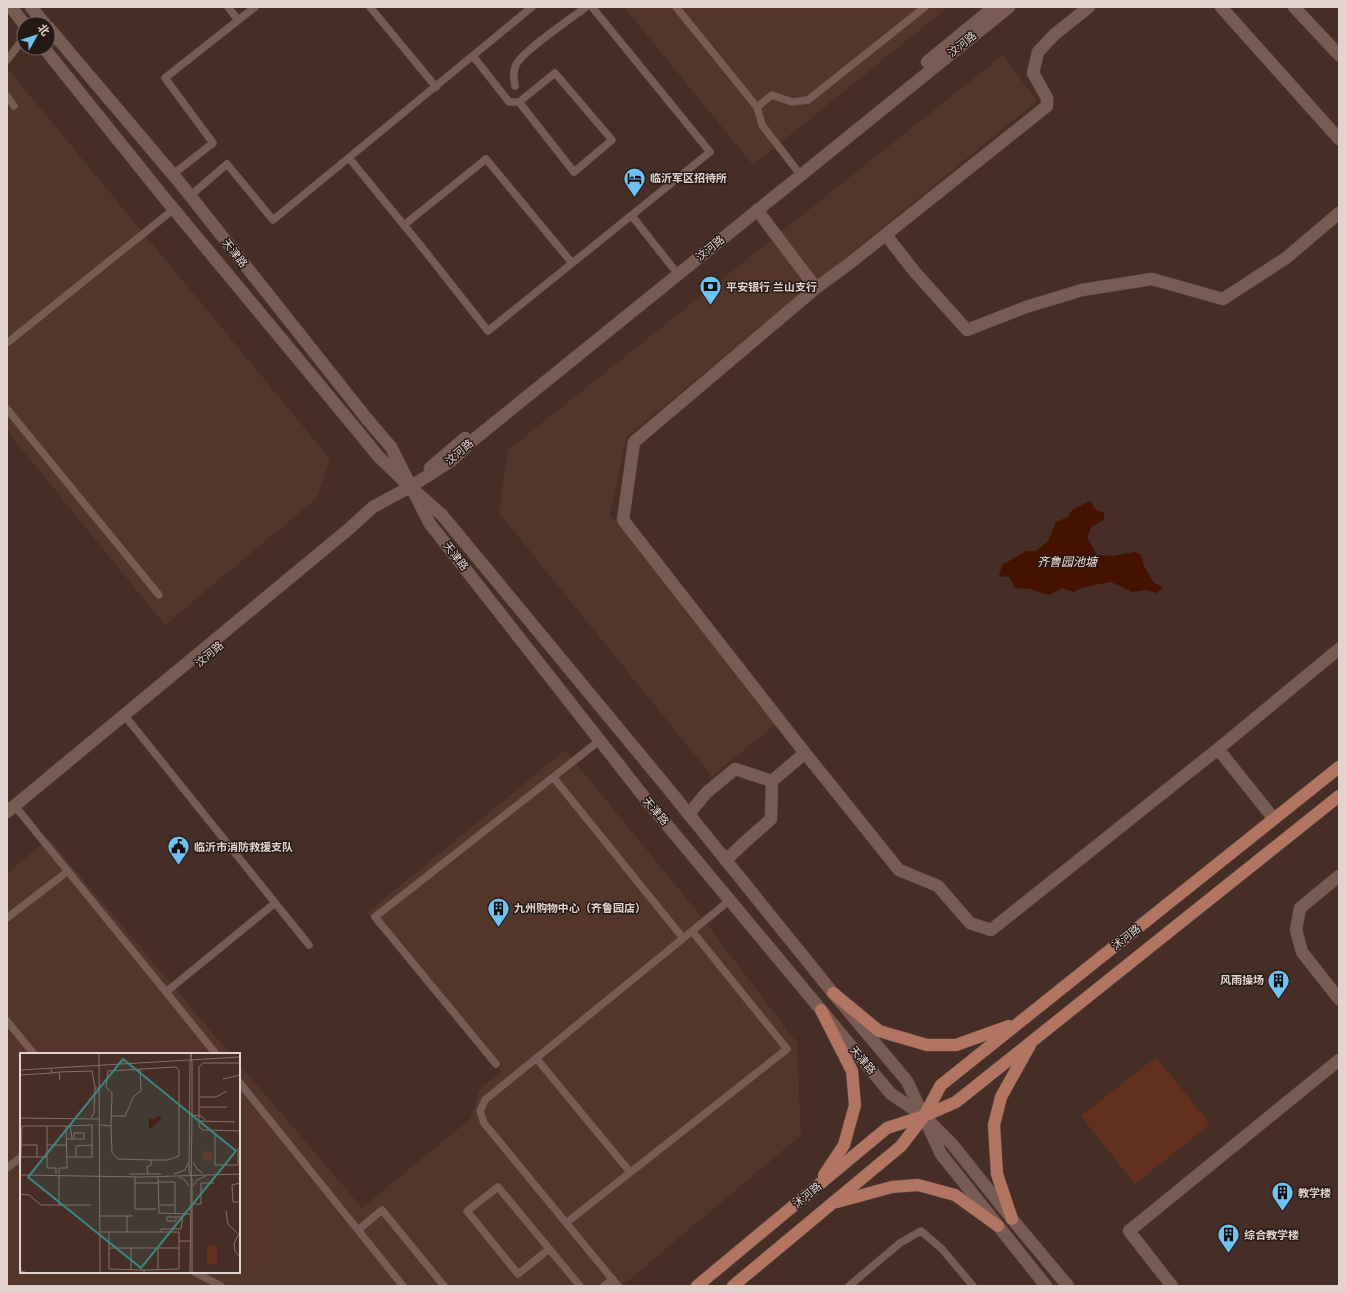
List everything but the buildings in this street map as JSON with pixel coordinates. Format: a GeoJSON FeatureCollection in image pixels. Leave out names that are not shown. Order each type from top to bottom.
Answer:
{"type":"FeatureCollection","features":[{"type":"Feature","properties":{"kind":"main road","name":"沭河路"},"geometry":{"type":"LineString","coordinates":[[732,1286],[901,1146],[924,1116],[941,1085],[1339,767]]}},
{"type":"Feature","properties":{"kind":"main road","name":"沭河路"},"geometry":{"type":"LineString","coordinates":[[698,1286],[887,1128],[924,1116],[956,1102],[1339,796]]}},
{"type":"Feature","properties":{"kind":"main road"},"geometry":{"type":"LineString","coordinates":[[833,992],[879,1031],[927,1045],[956,1045],[1019,1022]]}},
{"type":"Feature","properties":{"kind":"main road"},"geometry":{"type":"LineString","coordinates":[[816,1187],[844,1145],[855,1105],[852,1071],[821,1010]]}},
{"type":"Feature","properties":{"kind":"main road"},"geometry":{"type":"LineString","coordinates":[[1012,1219],[997,1174],[994,1125],[1001,1097],[1032,1040]]}},
{"type":"Feature","properties":{"kind":"main road"},"geometry":{"type":"LineString","coordinates":[[832,1204],[892,1187],[918,1185],[955,1195],[998,1226]]}},
{"type":"Feature","properties":{"kind":"street"},"geometry":{"type":"LineString","coordinates":[[11,7],[18,16]]}},
{"type":"Feature","properties":{"kind":"street"},"geometry":{"type":"LineString","coordinates":[[31,7],[38,16]]}},
{"type":"Feature","properties":{"kind":"street","name":"汶河路"},"geometry":{"type":"LineString","coordinates":[[13,811],[129,721],[410,487],[444,454],[994,7]]}},
{"type":"Feature","properties":{"kind":"street","name":"汶河路"},"geometry":{"type":"LineString","coordinates":[[7,821],[13,811],[344,533],[373,506],[410,487],[451,461],[472,441],[1009,7]]}},
{"type":"Feature","properties":{"kind":"street"},"geometry":{"type":"LineString","coordinates":[[1089,7],[1055,34],[1038,52],[1033,73],[1047,98],[1047,106],[816,288],[634,442],[623,520],[899,870],[938,886],[970,923],[991,930],[1218,749],[1339,649]]}},
{"type":"Feature","properties":{"kind":"street"},"geometry":{"type":"LineString","coordinates":[[1221,7],[1339,139]]}},
{"type":"Feature","properties":{"kind":"street"},"geometry":{"type":"LineString","coordinates":[[1294,7],[1339,55]]}},
{"type":"Feature","properties":{"kind":"street"},"geometry":{"type":"LineString","coordinates":[[1303,7],[1339,46]]}},
{"type":"Feature","properties":{"kind":"street","name":"天津路"},"geometry":{"type":"LineString","coordinates":[[56,37],[190,196],[367,419],[391,447],[430,524],[599,740],[891,1094],[924,1116],[952,1144],[1068,1286]]}},
{"type":"Feature","properties":{"kind":"street","name":"天津路"},"geometry":{"type":"LineString","coordinates":[[50,56],[174,209],[378,456],[442,515],[907,1081],[941,1154],[1046,1286]]}},
{"type":"Feature","properties":{"kind":"street"},"geometry":{"type":"LineString","coordinates":[[757,210],[816,288]]}},
{"type":"Feature","properties":{"kind":"street"},"geometry":{"type":"LineString","coordinates":[[886,234],[914,271],[967,330],[1026,307],[1082,290],[1152,279],[1223,299],[1286,258],[1339,213]]}},
{"type":"Feature","properties":{"kind":"street"},"geometry":{"type":"LineString","coordinates":[[1218,749],[1274,819]]}},
{"type":"Feature","properties":{"kind":"street"},"geometry":{"type":"LineString","coordinates":[[726,860],[771,820],[772,781],[805,752]]}},
{"type":"Feature","properties":{"kind":"street"},"geometry":{"type":"LineString","coordinates":[[689,814],[706,793],[735,769],[772,781]]}},
{"type":"Feature","properties":{"kind":"street"},"geometry":{"type":"LineString","coordinates":[[1339,876],[1300,908],[1296,930],[1302,952],[1339,999]]}},
{"type":"Feature","properties":{"kind":"street"},"geometry":{"type":"LineString","coordinates":[[1172,1286],[1129,1231],[1339,1060]]}},
{"type":"Feature","properties":{"kind":"lane"},"geometry":{"type":"LineString","coordinates":[[228,7],[238,20]]}},
{"type":"Feature","properties":{"kind":"lane"},"geometry":{"type":"LineString","coordinates":[[172,175],[212,143],[165,78],[255,7]]}},
{"type":"Feature","properties":{"kind":"lane"},"geometry":{"type":"LineString","coordinates":[[370,7],[436,87]]}},
{"type":"Feature","properties":{"kind":"lane"},"geometry":{"type":"LineString","coordinates":[[190,196],[227,164],[273,220],[532,7]]}},
{"type":"Feature","properties":{"kind":"lane"},"geometry":{"type":"LineString","coordinates":[[515,86],[513,76],[516,64],[527,52],[586,7]]}},
{"type":"Feature","properties":{"kind":"lane"},"geometry":{"type":"LineString","coordinates":[[349,158],[488,331],[710,152],[592,7]]}},
{"type":"Feature","properties":{"kind":"lane"},"geometry":{"type":"LineString","coordinates":[[676,7],[757,107],[762,125],[796,169]]}},
{"type":"Feature","properties":{"kind":"lane"},"geometry":{"type":"LineString","coordinates":[[757,107],[772,95],[792,102],[808,100],[925,7]]}},
{"type":"Feature","properties":{"kind":"lane"},"geometry":{"type":"LineString","coordinates":[[7,60],[16,48]]}},
{"type":"Feature","properties":{"kind":"lane"},"geometry":{"type":"LineString","coordinates":[[473,56],[510,102],[519,102],[555,73],[612,140],[574,172],[519,102]]}},
{"type":"Feature","properties":{"kind":"lane"},"geometry":{"type":"LineString","coordinates":[[7,96],[14,106]]}},
{"type":"Feature","properties":{"kind":"lane"},"geometry":{"type":"LineString","coordinates":[[404,225],[486,159],[572,263]]}},
{"type":"Feature","properties":{"kind":"lane"},"geometry":{"type":"LineString","coordinates":[[7,343],[174,209]]}},
{"type":"Feature","properties":{"kind":"lane"},"geometry":{"type":"LineString","coordinates":[[632,216],[673,268]]}},
{"type":"Feature","properties":{"kind":"lane"},"geometry":{"type":"LineString","coordinates":[[7,410],[159,595]]}},
{"type":"Feature","properties":{"kind":"lane"},"geometry":{"type":"LineString","coordinates":[[129,721],[309,945]]}},
{"type":"Feature","properties":{"kind":"lane"},"geometry":{"type":"LineString","coordinates":[[496,1064],[375,917],[599,740]]}},
{"type":"Feature","properties":{"kind":"lane"},"geometry":{"type":"LineString","coordinates":[[553,777],[683,938]]}},
{"type":"Feature","properties":{"kind":"lane"},"geometry":{"type":"LineString","coordinates":[[13,811],[68,871],[215,1053]]}},
{"type":"Feature","properties":{"kind":"lane"},"geometry":{"type":"LineString","coordinates":[[8,917],[68,871]]}},
{"type":"Feature","properties":{"kind":"lane"},"geometry":{"type":"LineString","coordinates":[[618,1286],[484,1123],[480,1111],[485,1100],[730,900]]}},
{"type":"Feature","properties":{"kind":"lane"},"geometry":{"type":"LineString","coordinates":[[166,992],[275,903]]}},
{"type":"Feature","properties":{"kind":"lane"},"geometry":{"type":"LineString","coordinates":[[566,1223],[787,1049],[692,931]]}},
{"type":"Feature","properties":{"kind":"lane"},"geometry":{"type":"LineString","coordinates":[[7,1021],[33,1053]]}},
{"type":"Feature","properties":{"kind":"lane"},"geometry":{"type":"LineString","coordinates":[[536,1058],[630,1172]]}},
{"type":"Feature","properties":{"kind":"lane"},"geometry":{"type":"LineString","coordinates":[[240,1083],[403,1286]]}},
{"type":"Feature","properties":{"kind":"lane"},"geometry":{"type":"LineString","coordinates":[[7,1168],[20,1158]]}},
{"type":"Feature","properties":{"kind":"lane"},"geometry":{"type":"LineString","coordinates":[[549,1249],[518,1274],[467,1211],[498,1187],[580,1286]]}},
{"type":"Feature","properties":{"kind":"lane"},"geometry":{"type":"LineString","coordinates":[[358,1230],[382,1210],[444,1286]]}},
{"type":"Feature","properties":{"kind":"lane"},"geometry":{"type":"LineString","coordinates":[[849,1286],[900,1243],[921,1231],[942,1249],[973,1286]]}},
{"type":"Feature","properties":{"kind":"lane"},"geometry":{"type":"LineString","coordinates":[[196,1273],[221,1286]]}},
{"type":"Feature","properties":{"kind":"lane"},"geometry":{"type":"LineString","coordinates":[[604,1286],[613,1279]]}},
{"type":"Feature","properties":{"kind":"shaded area"},"geometry":{"type":"Polygon","coordinates":[[[624,7],[948,7],[753,165],[624,7]]]}},
{"type":"Feature","properties":{"kind":"shaded area"},"geometry":{"type":"Polygon","coordinates":[[[1003,55],[1037,101],[627,436],[610,515],[776,724],[712,776],[499,513],[508,450],[1003,55]]]}},
{"type":"Feature","properties":{"kind":"shaded area"},"geometry":{"type":"Polygon","coordinates":[[[7,68],[330,459],[317,498],[165,625],[7,431],[7,68]]]}},
{"type":"Feature","properties":{"kind":"shaded area"},"geometry":{"type":"Polygon","coordinates":[[[565,750],[700,915],[797,1043],[801,1135],[622,1286],[7,1286],[7,873],[49,839],[229,1053],[20,1053],[20,1273],[240,1273],[240,1065],[362,1208],[470,1119],[480,1088],[502,1072],[367,913],[565,750]]]}},
{"type":"Feature","properties":{"kind":"shaded area"},"geometry":{"type":"Polygon","coordinates":[[[1156,1057],[1210,1124],[1135,1184],[1081,1116],[1156,1057]]]}},
{"type":"Feature","properties":{"kind":"water","name":"齐鲁园池塘"},"geometry":{"type":"Polygon","coordinates":[[[1090,501],[1096,510],[1104,513],[1104,520],[1092,526],[1087,537],[1097,555],[1113,556],[1135,552],[1141,555],[1144,566],[1154,583],[1163,587],[1157,593],[1146,590],[1132,592],[1111,582],[1084,587],[1073,592],[1063,588],[1049,595],[1030,589],[1015,588],[1009,577],[999,576],[1002,565],[1026,551],[1036,551],[1048,541],[1056,522],[1068,517],[1072,510],[1090,501]]]}},
{"type":"Feature","properties":{"kind":"place","name":"临沂军区招待所"},"geometry":{"type":"Point","coordinates":[634,198]}},
{"type":"Feature","properties":{"kind":"place","name":"平安银行 兰山支行"},"geometry":{"type":"Point","coordinates":[711,306]}},
{"type":"Feature","properties":{"kind":"place","name":"临沂市消防救援支队"},"geometry":{"type":"Point","coordinates":[178,866]}},
{"type":"Feature","properties":{"kind":"place","name":"九州购物中心（齐鲁园店）"},"geometry":{"type":"Point","coordinates":[499,928]}},
{"type":"Feature","properties":{"kind":"place","name":"风雨操场"},"geometry":{"type":"Point","coordinates":[1279,1000]}},
{"type":"Feature","properties":{"kind":"place","name":"教学楼"},"geometry":{"type":"Point","coordinates":[1282,1212]}},
{"type":"Feature","properties":{"kind":"place","name":"综合教学楼"},"geometry":{"type":"Point","coordinates":[1228,1254]}}]}
